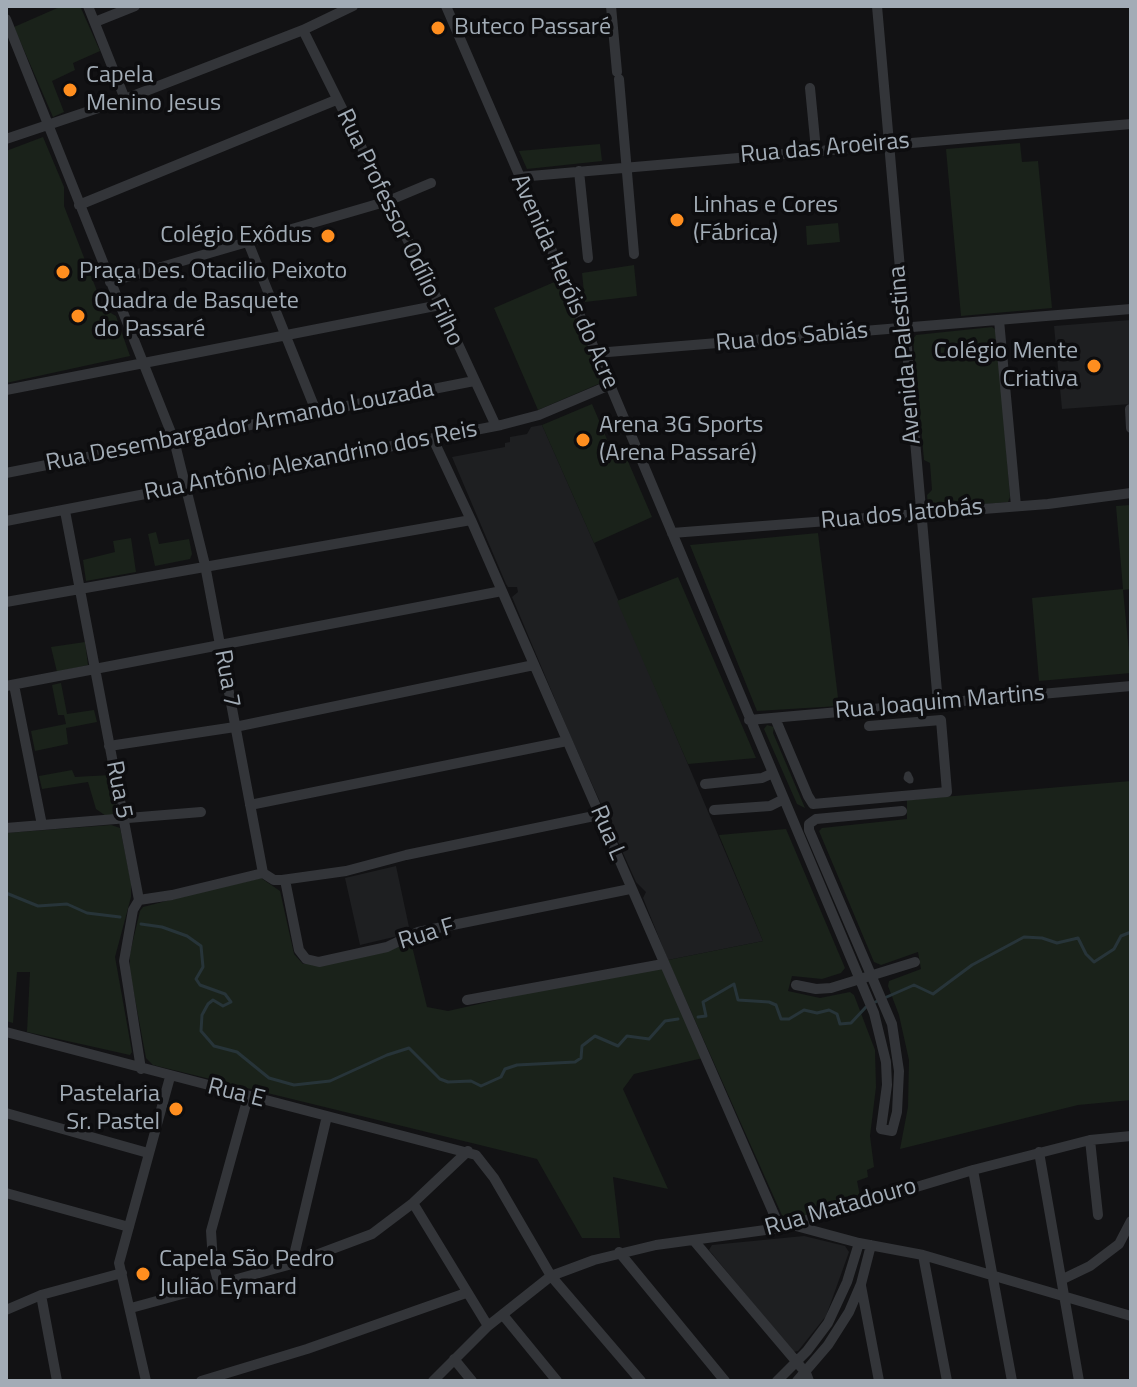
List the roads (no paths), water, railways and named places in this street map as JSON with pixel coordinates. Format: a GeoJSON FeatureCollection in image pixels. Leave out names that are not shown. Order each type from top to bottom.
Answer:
{"type":"FeatureCollection","features":[{"type":"Feature","properties":{"kind":"street"},"geometry":{"type":"LineString","coordinates":[[88,6],[125,99]]}},
{"type":"Feature","properties":{"kind":"street"},"geometry":{"type":"LineString","coordinates":[[95,22],[135,6]]}},
{"type":"Feature","properties":{"kind":"street"},"geometry":{"type":"LineString","coordinates":[[6,139],[125,99],[303,30],[353,6]]}},
{"type":"Feature","properties":{"kind":"street","name":"Avenida Heróis do Acre"},"geometry":{"type":"LineString","coordinates":[[446,6],[610,385],[874,1013],[886,1062],[887,1085],[881,1129],[892,1131],[897,1112],[899,1071],[894,1032],[872,976]]}},
{"type":"Feature","properties":{"kind":"street"},"geometry":{"type":"LineString","coordinates":[[611,6],[634,254]]}},
{"type":"Feature","properties":{"kind":"street","name":"Avenida Palestina"},"geometry":{"type":"LineString","coordinates":[[877,6],[938,703]]}},
{"type":"Feature","properties":{"kind":"street","name":"Rua 7"},"geometry":{"type":"LineString","coordinates":[[6,19],[174,440],[205,565],[263,873]]}},
{"type":"Feature","properties":{"kind":"street","name":"Rua Professor Odílio Filho"},"geometry":{"type":"LineString","coordinates":[[303,30],[440,305],[496,426]]}},
{"type":"Feature","properties":{"kind":"street"},"geometry":{"type":"LineString","coordinates":[[810,88],[816,150]]}},
{"type":"Feature","properties":{"kind":"street"},"geometry":{"type":"LineString","coordinates":[[79,205],[336,100]]}},
{"type":"Feature","properties":{"kind":"street","name":"Rua das Aroeiras"},"geometry":{"type":"LineString","coordinates":[[519,177],[1131,124]]}},
{"type":"Feature","properties":{"kind":"street"},"geometry":{"type":"LineString","coordinates":[[579,171],[588,258]]}},
{"type":"Feature","properties":{"kind":"street"},"geometry":{"type":"LineString","coordinates":[[110,282],[388,201],[431,183]]}},
{"type":"Feature","properties":{"kind":"street"},"geometry":{"type":"LineString","coordinates":[[248,242],[316,411]]}},
{"type":"Feature","properties":{"kind":"street"},"geometry":{"type":"LineString","coordinates":[[6,390],[440,305]]}},
{"type":"Feature","properties":{"kind":"street","name":"Rua dos Sabiás"},"geometry":{"type":"LineString","coordinates":[[596,353],[1131,309]]}},
{"type":"Feature","properties":{"kind":"street"},"geometry":{"type":"LineString","coordinates":[[999,320],[1016,506]]}},
{"type":"Feature","properties":{"kind":"street","name":"Rua Desembargador Armando Louzada"},"geometry":{"type":"LineString","coordinates":[[6,473],[474,381]]}},
{"type":"Feature","properties":{"kind":"street","name":"Rua Antônio Alexandrino dos Reis"},"geometry":{"type":"LineString","coordinates":[[6,521],[496,426],[539,415],[610,385]]}},
{"type":"Feature","properties":{"kind":"street"},"geometry":{"type":"LineString","coordinates":[[1130,409],[1131,428]]}},
{"type":"Feature","properties":{"kind":"street","name":"Rua L"},"geometry":{"type":"LineString","coordinates":[[433,439],[780,1228]]}},
{"type":"Feature","properties":{"kind":"street","name":"Rua dos Jatobás"},"geometry":{"type":"LineString","coordinates":[[672,533],[920,515],[1099,499],[1131,493]]}},
{"type":"Feature","properties":{"kind":"street","name":"Rua 5"},"geometry":{"type":"LineString","coordinates":[[65,511],[139,900],[133,910],[124,961],[141,1069]]}},
{"type":"Feature","properties":{"kind":"street"},"geometry":{"type":"LineString","coordinates":[[6,602],[471,520]]}},
{"type":"Feature","properties":{"kind":"street"},"geometry":{"type":"LineString","coordinates":[[42,825],[10,685],[502,591]]}},
{"type":"Feature","properties":{"kind":"street"},"geometry":{"type":"LineString","coordinates":[[109,746],[235,727],[534,665]]}},
{"type":"Feature","properties":{"kind":"street","name":"Rua Joaquim Martins"},"geometry":{"type":"LineString","coordinates":[[749,720],[1131,686]]}},
{"type":"Feature","properties":{"kind":"street"},"geometry":{"type":"LineString","coordinates":[[775,718],[813,804],[947,792],[941,720],[869,726]]}},
{"type":"Feature","properties":{"kind":"street"},"geometry":{"type":"LineString","coordinates":[[250,805],[567,741]]}},
{"type":"Feature","properties":{"kind":"street"},"geometry":{"type":"LineString","coordinates":[[705,784],[762,778],[773,773]]}},
{"type":"Feature","properties":{"kind":"street"},"geometry":{"type":"LineString","coordinates":[[714,810],[770,806],[784,799]]}},
{"type":"Feature","properties":{"kind":"street"},"geometry":{"type":"LineString","coordinates":[[872,976],[811,837],[809,824],[816,819],[902,811]]}},
{"type":"Feature","properties":{"kind":"street"},"geometry":{"type":"LineString","coordinates":[[6,828],[201,812]]}},
{"type":"Feature","properties":{"kind":"street"},"geometry":{"type":"LineString","coordinates":[[139,900],[263,873],[274,880],[285,880],[346,871],[446,846],[599,815]]}},
{"type":"Feature","properties":{"kind":"street","name":"Rua F"},"geometry":{"type":"LineString","coordinates":[[285,880],[299,950],[306,959],[319,962],[387,947],[418,932],[630,889]]}},
{"type":"Feature","properties":{"kind":"street"},"geometry":{"type":"LineString","coordinates":[[796,985],[823,989],[915,962]]}},
{"type":"Feature","properties":{"kind":"street"},"geometry":{"type":"LineString","coordinates":[[467,1000],[663,964]]}},
{"type":"Feature","properties":{"kind":"street","name":"Rua E"},"geometry":{"type":"LineString","coordinates":[[6,1032],[170,1077],[468,1151]]}},
{"type":"Feature","properties":{"kind":"street"},"geometry":{"type":"LineString","coordinates":[[146,1381],[119,1263],[170,1077]]}},
{"type":"Feature","properties":{"kind":"street"},"geometry":{"type":"LineString","coordinates":[[219,1285],[213,1262],[211,1231],[248,1097]]}},
{"type":"Feature","properties":{"kind":"street"},"geometry":{"type":"LineString","coordinates":[[6,1113],[148,1153]]}},
{"type":"Feature","properties":{"kind":"street"},"geometry":{"type":"LineString","coordinates":[[292,1264],[327,1116]]}},
{"type":"Feature","properties":{"kind":"street","name":"Rua Matadouro"},"geometry":{"type":"LineString","coordinates":[[433,1381],[488,1326],[551,1276],[619,1252],[794,1225],[1039,1152],[1090,1140],[1131,1136]]}},
{"type":"Feature","properties":{"kind":"street"},"geometry":{"type":"LineString","coordinates":[[1090,1140],[1098,1215]]}},
{"type":"Feature","properties":{"kind":"street"},"geometry":{"type":"LineString","coordinates":[[131,1308],[292,1264],[372,1234],[413,1203],[468,1151],[484,1162],[551,1276],[641,1381]]}},
{"type":"Feature","properties":{"kind":"street"},"geometry":{"type":"LineString","coordinates":[[1039,1152],[1079,1381]]}},
{"type":"Feature","properties":{"kind":"street"},"geometry":{"type":"LineString","coordinates":[[973,1170],[1012,1381]]}},
{"type":"Feature","properties":{"kind":"street"},"geometry":{"type":"LineString","coordinates":[[6,1193],[129,1227]]}},
{"type":"Feature","properties":{"kind":"street"},"geometry":{"type":"LineString","coordinates":[[413,1203],[488,1326]]}},
{"type":"Feature","properties":{"kind":"street"},"geometry":{"type":"LineString","coordinates":[[1063,1279],[1090,1266],[1119,1244],[1131,1221]]}},
{"type":"Feature","properties":{"kind":"street"},"geometry":{"type":"LineString","coordinates":[[794,1225],[859,1243],[923,1255],[1131,1316]]}},
{"type":"Feature","properties":{"kind":"street"},"geometry":{"type":"LineString","coordinates":[[695,1242],[796,1363],[804,1378],[842,1324],[861,1284],[871,1245]]}},
{"type":"Feature","properties":{"kind":"street"},"geometry":{"type":"LineString","coordinates":[[777,1381],[818,1338],[833,1314],[859,1243]]}},
{"type":"Feature","properties":{"kind":"street"},"geometry":{"type":"LineString","coordinates":[[619,1252],[725,1381]]}},
{"type":"Feature","properties":{"kind":"street"},"geometry":{"type":"LineString","coordinates":[[923,1255],[947,1381]]}},
{"type":"Feature","properties":{"kind":"street"},"geometry":{"type":"LineString","coordinates":[[6,1310],[41,1295],[122,1273]]}},
{"type":"Feature","properties":{"kind":"street"},"geometry":{"type":"LineString","coordinates":[[861,1284],[879,1381]]}},
{"type":"Feature","properties":{"kind":"street"},"geometry":{"type":"LineString","coordinates":[[201,1381],[307,1349],[466,1293]]}},
{"type":"Feature","properties":{"kind":"street"},"geometry":{"type":"LineString","coordinates":[[41,1295],[57,1381]]}},
{"type":"Feature","properties":{"kind":"street"},"geometry":{"type":"LineString","coordinates":[[503,1315],[557,1381]]}},
{"type":"Feature","properties":{"kind":"street"},"geometry":{"type":"LineString","coordinates":[[454,1359],[472,1381]]}},
{"type":"Feature","properties":{"kind":"waterway"},"geometry":{"type":"LineString","coordinates":[[6,893],[38,906],[67,904],[87,913],[120,917]]}},
{"type":"Feature","properties":{"kind":"waterway"},"geometry":{"type":"LineString","coordinates":[[141,924],[187,936],[201,946],[203,967],[196,979],[200,985],[225,994],[231,1002],[223,1006],[213,1000],[202,1015],[201,1031],[214,1046],[237,1052],[269,1078],[294,1085],[330,1081],[409,1048],[440,1079],[448,1082],[471,1081],[481,1086],[501,1077],[505,1069],[517,1065],[575,1062],[581,1058],[582,1046],[595,1036],[618,1046],[627,1036],[649,1039],[665,1021],[678,1019]]}},
{"type":"Feature","properties":{"kind":"waterway"},"geometry":{"type":"LineString","coordinates":[[873,1003],[914,985],[933,994],[972,965],[1024,937],[1057,943],[1078,938],[1094,962],[1114,949],[1121,936],[1131,932]]}},
{"type":"Feature","properties":{"kind":"waterway"},"geometry":{"type":"LineString","coordinates":[[698,1017],[706,1016],[703,1002],[734,984],[738,1000],[776,1005],[781,1019],[789,1019],[804,1010],[817,1013],[829,1010],[837,1014],[840,1024],[851,1023],[866,1007]]}},
{"type":"Feature","properties":{"kind":"place","name":"Buteco Passaré"},"geometry":{"type":"Point","coordinates":[438,28]}},
{"type":"Feature","properties":{"kind":"place","name":"Capela Menino Jesus"},"geometry":{"type":"Point","coordinates":[70,90]}},
{"type":"Feature","properties":{"kind":"place","name":"Linhas e Cores (Fábrica)"},"geometry":{"type":"Point","coordinates":[677,220]}},
{"type":"Feature","properties":{"kind":"place","name":"Colégio Exôdus"},"geometry":{"type":"Point","coordinates":[328,236]}},
{"type":"Feature","properties":{"kind":"place","name":"Praça Des. Otacilio Peixoto"},"geometry":{"type":"Point","coordinates":[63,272]}},
{"type":"Feature","properties":{"kind":"place","name":"Quadra de Basquete do Passaré"},"geometry":{"type":"Point","coordinates":[78,316]}},
{"type":"Feature","properties":{"kind":"place","name":"Colégio Mente Criativa"},"geometry":{"type":"Point","coordinates":[1094,366]}},
{"type":"Feature","properties":{"kind":"place","name":"Arena 3G Sports (Arena Passaré)"},"geometry":{"type":"Point","coordinates":[583,440]}},
{"type":"Feature","properties":{"kind":"place","name":"Pastelaria Sr. Pastel"},"geometry":{"type":"Point","coordinates":[176,1109]}},
{"type":"Feature","properties":{"kind":"place","name":"Capela São Pedro Julião Eymard"},"geometry":{"type":"Point","coordinates":[143,1274]}}]}
